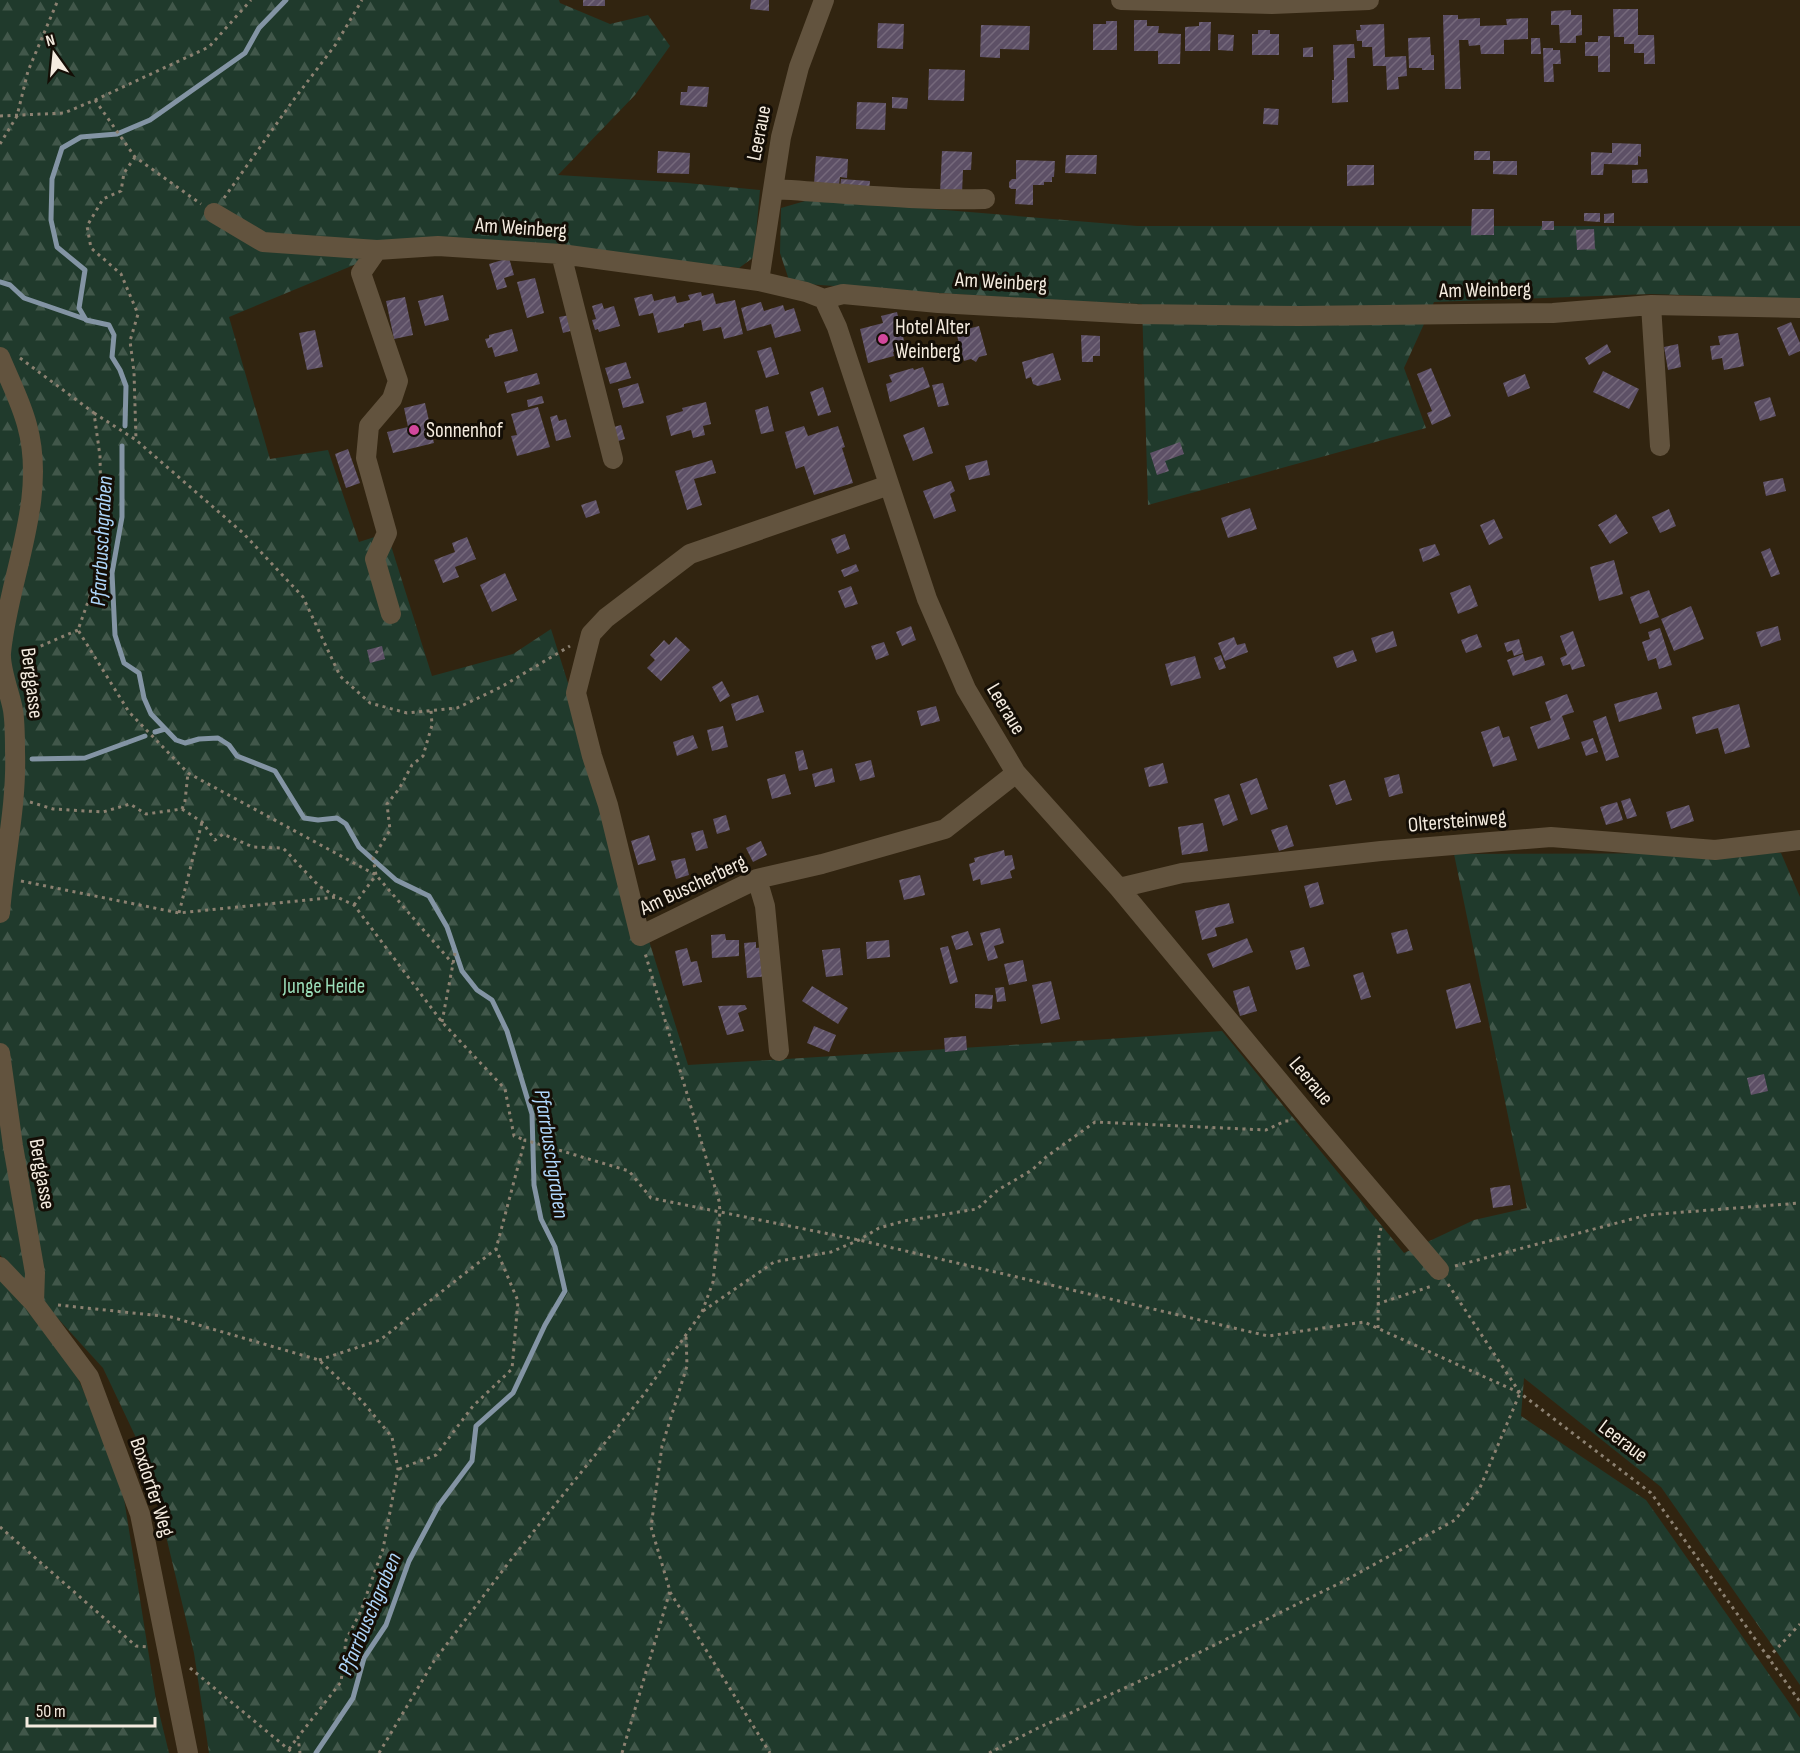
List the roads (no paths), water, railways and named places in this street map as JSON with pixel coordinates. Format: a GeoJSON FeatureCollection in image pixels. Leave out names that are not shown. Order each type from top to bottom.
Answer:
{"type":"FeatureCollection","features":[{"type":"Feature","properties":{"kind":"street","name":"Leeraue"},"geometry":{"type":"LineString","coordinates":[[759,281],[781,137],[799,67],[824,0]]}},
{"type":"Feature","properties":{"kind":"street"},"geometry":{"type":"LineString","coordinates":[[1121,0],[1272,4],[1369,0]]}},
{"type":"Feature","properties":{"kind":"street"},"geometry":{"type":"LineString","coordinates":[[773,189],[947,200],[985,199]]}},
{"type":"Feature","properties":{"kind":"street","name":"Am Weinberg"},"geometry":{"type":"LineString","coordinates":[[214,213],[263,242],[377,250],[438,246],[561,254],[759,281],[806,292],[824,299],[843,294],[938,303],[1137,314],[1276,316],[1553,313],[1651,305],[1800,308]]}},
{"type":"Feature","properties":{"kind":"street"},"geometry":{"type":"LineString","coordinates":[[377,250],[361,273],[398,381],[392,399],[369,426],[366,458],[387,533],[375,559],[391,614]]}},
{"type":"Feature","properties":{"kind":"street"},"geometry":{"type":"LineString","coordinates":[[561,254],[613,459]]}},
{"type":"Feature","properties":{"kind":"street","name":"Leeraue"},"geometry":{"type":"LineString","coordinates":[[824,299],[844,347],[927,599],[966,689],[1016,772],[1119,888],[1442,1276]]}},
{"type":"Feature","properties":{"kind":"street"},"geometry":{"type":"LineString","coordinates":[[1651,305],[1660,446]]}},
{"type":"Feature","properties":{"kind":"street","name":"Berggasse"},"geometry":{"type":"LineString","coordinates":[[0,914],[2,877],[15,797],[15,752],[13,711],[0,656],[29,516],[33,464],[27,425],[5,357]]}},
{"type":"Feature","properties":{"kind":"street","name":"Am Buscherberg"},"geometry":{"type":"LineString","coordinates":[[888,485],[690,554],[606,618],[591,634],[576,693],[611,816],[640,936],[757,879],[822,864],[945,829],[1016,772]]}},
{"type":"Feature","properties":{"kind":"street","name":"Oltersteinweg"},"geometry":{"type":"LineString","coordinates":[[1119,888],[1182,873],[1381,851],[1551,837],[1715,850],[1800,840]]}},
{"type":"Feature","properties":{"kind":"street"},"geometry":{"type":"LineString","coordinates":[[757,879],[765,906],[779,1051]]}},
{"type":"Feature","properties":{"kind":"street","name":"Berggasse"},"geometry":{"type":"LineString","coordinates":[[0,1053],[35,1273],[34,1303]]}},
{"type":"Feature","properties":{"kind":"street","name":"Boxdorfer Weg"},"geometry":{"type":"LineString","coordinates":[[0,1267],[34,1303],[89,1377],[140,1514],[188,1753]]}},
{"type":"Feature","properties":{"kind":"waterway","name":"Pfarrbuschgraben"},"geometry":{"type":"LineString","coordinates":[[125,426],[126,386],[112,357],[114,335],[109,325],[86,320],[79,308],[85,270],[57,247],[51,220],[52,179],[62,148],[81,137],[117,134],[150,120],[245,53],[259,28],[286,0]]}},
{"type":"Feature","properties":{"kind":"waterway"},"geometry":{"type":"LineString","coordinates":[[0,282],[10,285],[24,298],[85,319]]}},
{"type":"Feature","properties":{"kind":"waterway","name":"Pfarrbuschgraben"},"geometry":{"type":"LineString","coordinates":[[122,446],[122,517],[112,573],[115,635],[124,663],[139,673],[144,698],[151,714],[176,740],[185,743],[199,739],[218,738],[229,745],[237,756],[275,771],[304,818],[318,820],[337,818],[346,824],[359,847],[396,880],[429,896],[447,927],[462,971],[477,990],[492,1000],[507,1031],[532,1114],[534,1185],[541,1219],[555,1247],[565,1291],[545,1325],[513,1393],[476,1426],[472,1461],[439,1505],[409,1561],[386,1625],[364,1658],[353,1698],[316,1753]]}},
{"type":"Feature","properties":{"kind":"waterway"},"geometry":{"type":"LineString","coordinates":[[155,732],[165,729]]}},
{"type":"Feature","properties":{"kind":"waterway"},"geometry":{"type":"LineString","coordinates":[[32,759],[85,758],[145,736]]}},
{"type":"Feature","properties":{"kind":"place","name":"Hotel Alter Weinberg"},"geometry":{"type":"Point","coordinates":[883,339]}},
{"type":"Feature","properties":{"kind":"place","name":"Sonnenhof"},"geometry":{"type":"Point","coordinates":[414,430]}},
{"type":"Feature","properties":{"kind":"park label","name":"Junge Heide"},"geometry":{"type":"Point","coordinates":[324,986]}}]}
